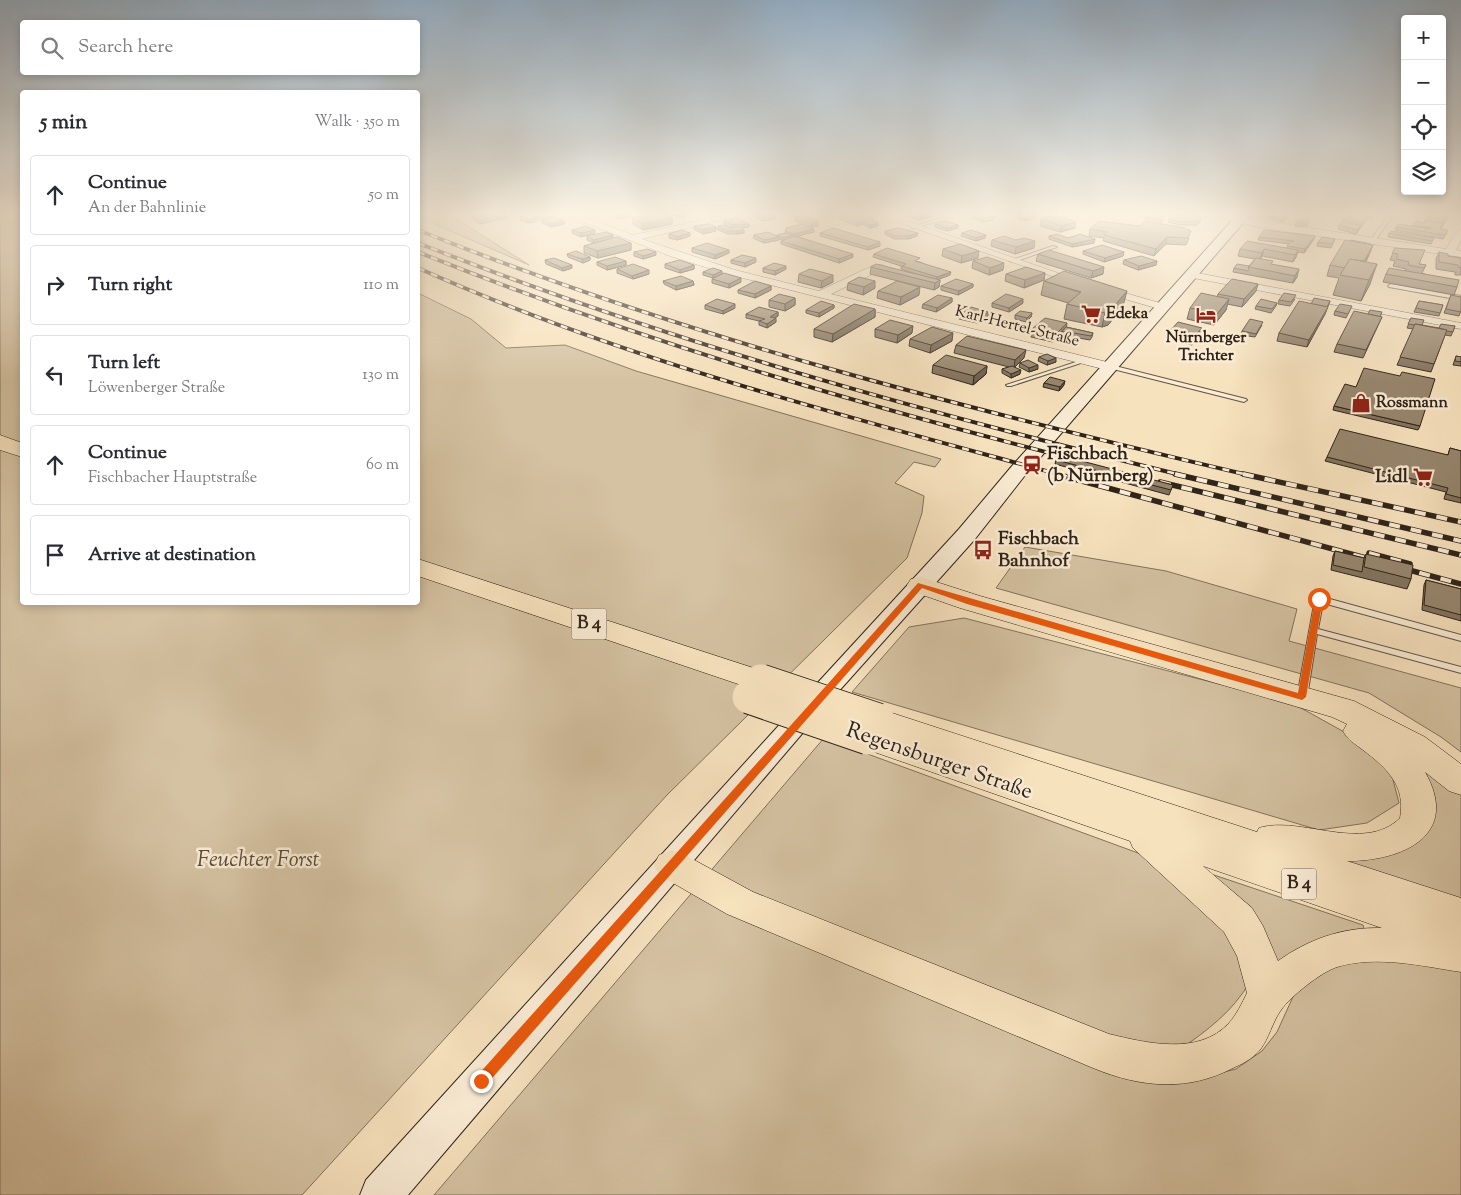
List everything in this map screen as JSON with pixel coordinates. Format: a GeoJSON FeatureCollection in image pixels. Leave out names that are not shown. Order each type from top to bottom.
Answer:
{"type":"FeatureCollection","features":[{"type":"Feature","properties":{"kind":"main road"},"geometry":{"type":"LineString","coordinates":[[0,428],[20,435]]}},
{"type":"Feature","properties":{"kind":"main road"},"geometry":{"type":"LineString","coordinates":[[0,442],[20,449]]}},
{"type":"Feature","properties":{"kind":"main road","name":"Regensburger Straße"},"geometry":{"type":"LineString","coordinates":[[420,568],[755,689],[873,729],[1214,832],[1461,914]]}},
{"type":"Feature","properties":{"kind":"main road"},"geometry":{"type":"LineString","coordinates":[[921,585],[970,602],[1343,710],[1414,745],[1461,782]]}},
{"type":"Feature","properties":{"kind":"main road","name":"Regensburger Straße"},"geometry":{"type":"LineString","coordinates":[[420,586],[755,689]]}},
{"type":"Feature","properties":{"kind":"main road"},"geometry":{"type":"LineString","coordinates":[[1214,832],[1343,847],[1358,847],[1395,840],[1412,829],[1417,821],[1420,804],[1416,786],[1396,758],[1374,740],[1302,697]]}},
{"type":"Feature","properties":{"kind":"main road","name":"Regensburger Straße"},"geometry":{"type":"LineString","coordinates":[[873,729],[1137,830],[1461,939]]}},
{"type":"Feature","properties":{"kind":"main road"},"geometry":{"type":"LineString","coordinates":[[1137,830],[1238,920],[1249,935],[1259,961],[1268,996]]}},
{"type":"Feature","properties":{"kind":"main road"},"geometry":{"type":"LineString","coordinates":[[672,865],[740,903],[1108,1054],[1145,1063],[1180,1066],[1212,1057],[1239,1042],[1259,1014],[1268,996],[1304,964],[1337,949],[1375,945],[1461,955]]}},
{"type":"Feature","properties":{"kind":"street","name":"Karl-Hertel-Straße"},"geometry":{"type":"LineString","coordinates":[[727,271],[819,296],[1111,367]]}},
{"type":"Feature","properties":{"kind":"street"},"geometry":{"type":"LineString","coordinates":[[819,296],[870,271]]}},
{"type":"Feature","properties":{"kind":"street"},"geometry":{"type":"LineString","coordinates":[[892,271],[904,274]]}},
{"type":"Feature","properties":{"kind":"street"},"geometry":{"type":"LineString","coordinates":[[1043,271],[1163,307]]}},
{"type":"Feature","properties":{"kind":"street"},"geometry":{"type":"LineString","coordinates":[[380,1195],[921,585],[1196,271]]}},
{"type":"Feature","properties":{"kind":"street"},"geometry":{"type":"LineString","coordinates":[[1192,275],[1461,326]]}},
{"type":"Feature","properties":{"kind":"lane"},"geometry":{"type":"LineString","coordinates":[[1391,286],[1461,298]]}},
{"type":"Feature","properties":{"kind":"lane"},"geometry":{"type":"LineString","coordinates":[[1009,385],[1084,361]]}},
{"type":"Feature","properties":{"kind":"lane"},"geometry":{"type":"LineString","coordinates":[[1111,367],[1244,400]]}},
{"type":"Feature","properties":{"kind":"lane"},"geometry":{"type":"LineString","coordinates":[[1302,697],[1319,599],[1461,638]]}},
{"type":"Feature","properties":{"kind":"lane"},"geometry":{"type":"LineString","coordinates":[[1313,630],[1461,670]]}},
{"type":"Feature","properties":{"kind":"green space","name":"Feuchter Forst"},"geometry":{"type":"Polygon","coordinates":[[[0,271],[20,271],[20,605],[420,605],[420,294],[471,319],[506,348],[565,345],[636,371],[941,459],[935,467],[914,462],[895,483],[924,496],[922,513],[907,558],[667,795],[302,1195],[0,1195],[0,271]]]}},
{"type":"Feature","properties":{"kind":"green space"},"geometry":{"type":"Polygon","coordinates":[[[1025,547],[1166,571],[1297,609],[1289,641],[1461,688],[1461,752],[1441,737],[1369,693],[996,588],[1025,547]]]}},
{"type":"Feature","properties":{"kind":"green space"},"geometry":{"type":"Polygon","coordinates":[[[964,618],[1292,703],[1364,743],[1391,772],[1399,803],[1367,823],[1319,830],[852,692],[909,627],[964,618]]]}},
{"type":"Feature","properties":{"kind":"green space"},"geometry":{"type":"Polygon","coordinates":[[[824,738],[1149,857],[1213,904],[1250,982],[1243,993],[1219,1020],[1179,1050],[1189,1081],[1236,1069],[1262,1051],[1277,1032],[1297,988],[1344,957],[1461,967],[1461,1195],[434,1195],[824,738]]]}},
{"type":"Feature","properties":{"kind":"green space"},"geometry":{"type":"Polygon","coordinates":[[[1411,762],[1461,791],[1461,900],[1286,843],[1398,847],[1411,762]]]}},
{"type":"Feature","properties":{"kind":"green space"},"geometry":{"type":"Polygon","coordinates":[[[1214,875],[1363,925],[1365,932],[1278,962],[1209,877],[1214,875]]]}},
{"type":"Feature","properties":{"kind":"building"},"geometry":{"type":"Polygon","coordinates":[[[621,271],[647,271],[632,276],[621,271]]]}},
{"type":"Feature","properties":{"kind":"building"},"geometry":{"type":"Polygon","coordinates":[[[706,271],[722,271],[713,275],[703,272],[706,271]]]}},
{"type":"Feature","properties":{"kind":"building"},"geometry":{"type":"Polygon","coordinates":[[[806,271],[817,271],[833,275],[822,281],[799,274],[806,271]]]}},
{"type":"Feature","properties":{"kind":"building"},"geometry":{"type":"Polygon","coordinates":[[[886,271],[903,271],[940,280],[935,283],[886,271]]]}},
{"type":"Feature","properties":{"kind":"building"},"geometry":{"type":"Polygon","coordinates":[[[917,271],[951,272],[937,277],[917,271]]]}},
{"type":"Feature","properties":{"kind":"building"},"geometry":{"type":"Polygon","coordinates":[[[1015,271],[1038,271],[1045,273],[1025,280],[1006,274],[1015,271]]]}},
{"type":"Feature","properties":{"kind":"building"},"geometry":{"type":"Polygon","coordinates":[[[1064,271],[1127,291],[1111,310],[1105,313],[1067,304],[1081,292],[1044,281],[1064,271]]]}},
{"type":"Feature","properties":{"kind":"building"},"geometry":{"type":"Polygon","coordinates":[[[1268,271],[1298,271],[1295,276],[1268,271]]]}},
{"type":"Feature","properties":{"kind":"building"},"geometry":{"type":"Polygon","coordinates":[[[1343,271],[1374,271],[1369,280],[1340,275],[1343,271]]]}},
{"type":"Feature","properties":{"kind":"building"},"geometry":{"type":"Polygon","coordinates":[[[1388,271],[1405,271],[1459,280],[1457,287],[1386,274],[1388,271]]]}},
{"type":"Feature","properties":{"kind":"building"},"geometry":{"type":"Polygon","coordinates":[[[724,273],[741,278],[729,284],[712,279],[724,273]]]}},
{"type":"Feature","properties":{"kind":"building"},"geometry":{"type":"Polygon","coordinates":[[[681,276],[693,281],[676,286],[663,281],[681,276]]]}},
{"type":"Feature","properties":{"kind":"building"},"geometry":{"type":"Polygon","coordinates":[[[859,277],[875,281],[864,287],[848,283],[859,277]]]}},
{"type":"Feature","properties":{"kind":"building"},"geometry":{"type":"Polygon","coordinates":[[[956,279],[973,284],[959,291],[941,286],[956,279]]]}},
{"type":"Feature","properties":{"kind":"building"},"geometry":{"type":"Polygon","coordinates":[[[1232,279],[1258,284],[1244,299],[1218,294],[1232,279]]]}},
{"type":"Feature","properties":{"kind":"building"},"geometry":{"type":"Polygon","coordinates":[[[755,281],[771,286],[755,294],[738,290],[755,281]]]}},
{"type":"Feature","properties":{"kind":"building"},"geometry":{"type":"Polygon","coordinates":[[[897,281],[920,287],[901,297],[878,291],[897,281]]]}},
{"type":"Feature","properties":{"kind":"building"},"geometry":{"type":"Polygon","coordinates":[[[1201,293],[1229,299],[1217,314],[1190,308],[1201,293]]]}},
{"type":"Feature","properties":{"kind":"building"},"geometry":{"type":"Polygon","coordinates":[[[1284,293],[1296,295],[1291,302],[1279,300],[1284,293]]]}},
{"type":"Feature","properties":{"kind":"building"},"geometry":{"type":"Polygon","coordinates":[[[779,294],[795,298],[785,304],[769,300],[779,294]]]}},
{"type":"Feature","properties":{"kind":"building"},"geometry":{"type":"Polygon","coordinates":[[[1006,294],[1023,299],[1009,308],[992,303],[1006,294]]]}},
{"type":"Feature","properties":{"kind":"building"},"geometry":{"type":"Polygon","coordinates":[[[938,295],[952,298],[937,308],[923,304],[938,295]]]}},
{"type":"Feature","properties":{"kind":"building"},"geometry":{"type":"Polygon","coordinates":[[[1451,295],[1461,297],[1461,312],[1446,309],[1451,295]]]}},
{"type":"Feature","properties":{"kind":"building"},"geometry":{"type":"Polygon","coordinates":[[[1314,298],[1330,301],[1327,307],[1311,304],[1314,298]]]}},
{"type":"Feature","properties":{"kind":"building"},"geometry":{"type":"Polygon","coordinates":[[[717,299],[735,304],[723,311],[705,305],[717,299]]]}},
{"type":"Feature","properties":{"kind":"building"},"geometry":{"type":"Polygon","coordinates":[[[1261,299],[1277,303],[1272,309],[1256,306],[1261,299]]]}},
{"type":"Feature","properties":{"kind":"building"},"geometry":{"type":"Polygon","coordinates":[[[821,301],[834,305],[819,313],[806,310],[821,301]]]}},
{"type":"Feature","properties":{"kind":"building"},"geometry":{"type":"Polygon","coordinates":[[[1299,301],[1328,307],[1309,340],[1279,333],[1299,301]]]}},
{"type":"Feature","properties":{"kind":"building"},"geometry":{"type":"Polygon","coordinates":[[[1419,301],[1443,305],[1440,313],[1416,308],[1419,301]]]}},
{"type":"Feature","properties":{"kind":"building"},"geometry":{"type":"Polygon","coordinates":[[[854,304],[875,309],[833,334],[814,329],[854,304]]]}},
{"type":"Feature","properties":{"kind":"building"},"geometry":{"type":"Polygon","coordinates":[[[1340,304],[1352,306],[1348,314],[1335,311],[1340,304]]]}},
{"type":"Feature","properties":{"kind":"building"},"geometry":{"type":"Polygon","coordinates":[[[759,307],[778,312],[770,317],[776,318],[767,324],[759,321],[765,319],[746,314],[759,307]]]}},
{"type":"Feature","properties":{"kind":"building"},"geometry":{"type":"Polygon","coordinates":[[[971,307],[988,312],[978,320],[960,315],[971,307]]]}},
{"type":"Feature","properties":{"kind":"building"},"geometry":{"type":"Polygon","coordinates":[[[1370,310],[1382,312],[1380,317],[1368,314],[1370,310]]]}},
{"type":"Feature","properties":{"kind":"building"},"geometry":{"type":"Polygon","coordinates":[[[1020,311],[1032,313],[1027,318],[1015,315],[1020,311]]]}},
{"type":"Feature","properties":{"kind":"building"},"geometry":{"type":"Polygon","coordinates":[[[1354,311],[1382,317],[1366,350],[1337,344],[1354,311]]]}},
{"type":"Feature","properties":{"kind":"building"},"geometry":{"type":"Polygon","coordinates":[[[1045,318],[1067,323],[1055,335],[1032,329],[1045,318]]]}},
{"type":"Feature","properties":{"kind":"building"},"geometry":{"type":"Polygon","coordinates":[[[1411,318],[1424,320],[1422,325],[1408,324],[1411,318]]]}},
{"type":"Feature","properties":{"kind":"building"},"geometry":{"type":"Polygon","coordinates":[[[1250,319],[1263,322],[1256,334],[1242,331],[1250,319]]]}},
{"type":"Feature","properties":{"kind":"building"},"geometry":{"type":"Polygon","coordinates":[[[890,320],[913,326],[898,335],[875,329],[890,320]]]}},
{"type":"Feature","properties":{"kind":"building"},"geometry":{"type":"Polygon","coordinates":[[[1178,322],[1202,328],[1194,337],[1170,331],[1178,322]]]}},
{"type":"Feature","properties":{"kind":"building"},"geometry":{"type":"Polygon","coordinates":[[[1415,324],[1447,330],[1434,364],[1400,357],[1415,324]]]}},
{"type":"Feature","properties":{"kind":"building"},"geometry":{"type":"Polygon","coordinates":[[[1441,324],[1455,326],[1453,332],[1439,328],[1441,324]]]}},
{"type":"Feature","properties":{"kind":"building"},"geometry":{"type":"Polygon","coordinates":[[[932,327],[953,333],[931,345],[910,339],[932,327]]]}},
{"type":"Feature","properties":{"kind":"building"},"geometry":{"type":"Polygon","coordinates":[[[1066,327],[1093,333],[1091,336],[1062,331],[1066,327]]]}},
{"type":"Feature","properties":{"kind":"building"},"geometry":{"type":"Polygon","coordinates":[[[967,336],[1026,350],[1015,360],[956,345],[967,336]]]}},
{"type":"Feature","properties":{"kind":"building"},"geometry":{"type":"Polygon","coordinates":[[[1047,354],[1056,358],[1048,361],[1039,357],[1047,354]]]}},
{"type":"Feature","properties":{"kind":"building"},"geometry":{"type":"Polygon","coordinates":[[[946,355],[987,366],[974,376],[933,365],[946,355]]]}},
{"type":"Feature","properties":{"kind":"building"},"geometry":{"type":"Polygon","coordinates":[[[1456,356],[1461,357],[1461,362],[1455,361],[1456,356]]]}},
{"type":"Feature","properties":{"kind":"building"},"geometry":{"type":"Polygon","coordinates":[[[1028,360],[1038,365],[1029,368],[1020,363],[1028,360]]]}},
{"type":"Feature","properties":{"kind":"building"},"geometry":{"type":"Polygon","coordinates":[[[1012,366],[1021,370],[1011,374],[1002,369],[1012,366]]]}},
{"type":"Feature","properties":{"kind":"building"},"geometry":{"type":"Polygon","coordinates":[[[1364,368],[1400,376],[1402,372],[1435,379],[1420,426],[1334,406],[1345,384],[1356,387],[1364,368]]]}},
{"type":"Feature","properties":{"kind":"building"},"geometry":{"type":"Polygon","coordinates":[[[1050,377],[1065,381],[1060,387],[1044,383],[1050,377]]]}},
{"type":"Feature","properties":{"kind":"building","name":"Lidl"},"geometry":{"type":"Polygon","coordinates":[[[1340,429],[1448,455],[1450,448],[1461,451],[1461,498],[1446,494],[1448,488],[1327,457],[1340,429]]]}},
{"type":"Feature","properties":{"kind":"building"},"geometry":{"type":"Polygon","coordinates":[[[1059,455],[1173,485],[1171,490],[1056,460],[1059,455]]]}},
{"type":"Feature","properties":{"kind":"building"},"geometry":{"type":"Polygon","coordinates":[[[1335,551],[1364,558],[1362,572],[1333,565],[1335,551]]]}},
{"type":"Feature","properties":{"kind":"building"},"geometry":{"type":"Polygon","coordinates":[[[1366,554],[1413,565],[1411,579],[1364,567],[1366,554]]]}},
{"type":"Feature","properties":{"kind":"building"},"geometry":{"type":"Polygon","coordinates":[[[1426,580],[1461,589],[1461,615],[1424,605],[1426,580]]]}},
{"type":"Feature","properties":{"kind":"railway"},"geometry":{"type":"LineString","coordinates":[[425,271],[497,301],[655,359],[816,408],[1061,475]]}},
{"type":"Feature","properties":{"kind":"railway"},"geometry":{"type":"LineString","coordinates":[[466,271],[579,313],[742,366],[907,415],[1073,459]]}},
{"type":"Feature","properties":{"kind":"railway"},"geometry":{"type":"LineString","coordinates":[[490,271],[605,312],[795,372],[988,426],[1181,475]]}},
{"type":"Feature","properties":{"kind":"railway"},"geometry":{"type":"LineString","coordinates":[[524,271],[621,305],[724,338],[828,368],[1037,424],[1248,475]]}},
{"type":"Feature","properties":{"kind":"railway"},"geometry":{"type":"LineString","coordinates":[[1056,474],[1377,561]]}},
{"type":"Feature","properties":{"kind":"railway"},"geometry":{"type":"LineString","coordinates":[[1175,474],[1461,541]]}},
{"type":"Feature","properties":{"kind":"railway"},"geometry":{"type":"LineString","coordinates":[[1243,474],[1461,522]]}},
{"type":"Feature","properties":{"kind":"railway"},"geometry":{"type":"LineString","coordinates":[[1160,482],[1461,555]]}},
{"type":"Feature","properties":{"kind":"railway"},"geometry":{"type":"LineString","coordinates":[[1369,553],[1410,564]]}},
{"type":"Feature","properties":{"kind":"railway"},"geometry":{"type":"LineString","coordinates":[[1398,567],[1461,584]]}},
{"type":"Feature","properties":{"kind":"place","name":"Edeka"},"geometry":{"type":"Point","coordinates":[1091,314]}},
{"type":"Feature","properties":{"kind":"place","name":"Nürnberger Trichter"},"geometry":{"type":"Point","coordinates":[1206,315]}},
{"type":"Feature","properties":{"kind":"place","name":"Rossmann"},"geometry":{"type":"Point","coordinates":[1361,403]}},
{"type":"Feature","properties":{"kind":"place","name":"Fischbach (b Nürnberg)"},"geometry":{"type":"Point","coordinates":[1032,465]}},
{"type":"Feature","properties":{"kind":"place","name":"Lidl"},"geometry":{"type":"Point","coordinates":[1423,477]}},
{"type":"Feature","properties":{"kind":"place","name":"Fischbach Bahnhof"},"geometry":{"type":"Point","coordinates":[983,550]}},
{"type":"Feature","properties":{"kind":"route"},"geometry":{"type":"LineString","coordinates":[[481,1081],[895,612],[921,585],[970,602],[1302,697],[1319,599]]}}]}
